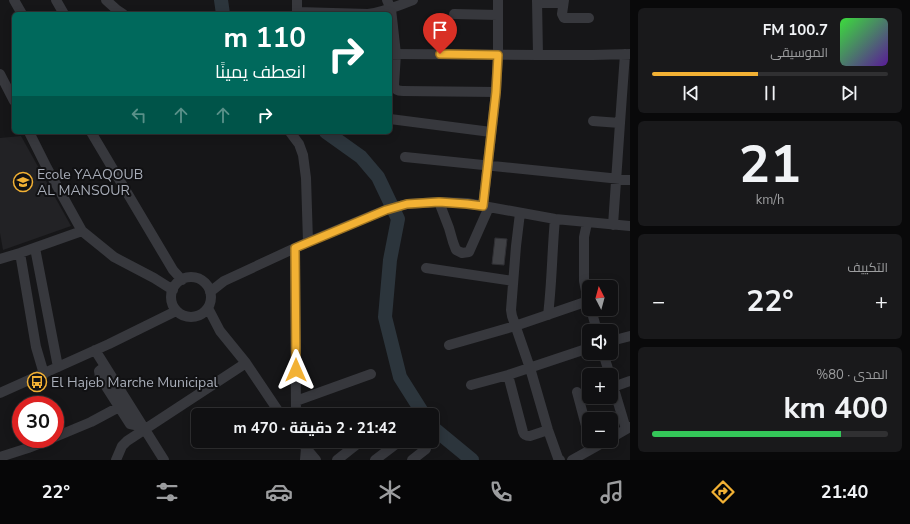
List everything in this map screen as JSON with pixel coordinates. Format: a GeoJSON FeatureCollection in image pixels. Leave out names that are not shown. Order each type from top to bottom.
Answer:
{"type":"FeatureCollection","features":[{"type":"Feature","properties":{"kind":"street"},"geometry":{"type":"LineString","coordinates":[[14,0],[21,12]]}},
{"type":"Feature","properties":{"kind":"street"},"geometry":{"type":"LineString","coordinates":[[56,0],[63,12]]}},
{"type":"Feature","properties":{"kind":"street"},"geometry":{"type":"LineString","coordinates":[[106,0],[115,12]]}},
{"type":"Feature","properties":{"kind":"street"},"geometry":{"type":"LineString","coordinates":[[297,0],[297,12]]}},
{"type":"Feature","properties":{"kind":"street"},"geometry":{"type":"LineString","coordinates":[[372,12],[389,4],[413,0]]}},
{"type":"Feature","properties":{"kind":"street"},"geometry":{"type":"LineString","coordinates":[[439,202],[456,250],[462,253],[469,252],[473,246],[486,207],[487,166],[496,92],[498,0]]}},
{"type":"Feature","properties":{"kind":"street"},"geometry":{"type":"LineString","coordinates":[[538,55],[537,1],[564,2],[562,14],[564,18],[589,18]]}},
{"type":"Feature","properties":{"kind":"street"},"geometry":{"type":"LineString","coordinates":[[454,14],[498,15]]}},
{"type":"Feature","properties":{"kind":"street"},"geometry":{"type":"LineString","coordinates":[[392,42],[395,89],[496,92]]}},
{"type":"Feature","properties":{"kind":"street"},"geometry":{"type":"LineString","coordinates":[[393,54],[628,54],[620,122],[613,225]]}},
{"type":"Feature","properties":{"kind":"street"},"geometry":{"type":"LineString","coordinates":[[0,74],[12,98]]}},
{"type":"Feature","properties":{"kind":"street"},"geometry":{"type":"LineString","coordinates":[[392,119],[491,132]]}},
{"type":"Feature","properties":{"kind":"street"},"geometry":{"type":"LineString","coordinates":[[593,121],[620,122]]}},
{"type":"Feature","properties":{"kind":"street"},"geometry":{"type":"LineString","coordinates":[[30,134],[47,168],[82,230],[114,257],[154,278],[171,282],[180,281],[187,278],[199,279],[208,287],[210,292],[211,298],[208,308],[198,316],[187,317],[181,314],[176,311],[173,306],[172,295],[154,278]]}},
{"type":"Feature","properties":{"kind":"street"},"geometry":{"type":"LineString","coordinates":[[92,134],[180,281]]}},
{"type":"Feature","properties":{"kind":"street"},"geometry":{"type":"LineString","coordinates":[[292,134],[299,144],[303,155],[306,178],[308,242]]}},
{"type":"Feature","properties":{"kind":"street"},"geometry":{"type":"LineString","coordinates":[[405,157],[630,180]]}},
{"type":"Feature","properties":{"kind":"street"},"geometry":{"type":"LineString","coordinates":[[210,292],[224,281],[308,242],[386,210],[407,204],[439,202],[467,204],[555,220],[630,226]]}},
{"type":"Feature","properties":{"kind":"street"},"geometry":{"type":"LineString","coordinates":[[520,213],[511,310],[548,430],[560,460]]}},
{"type":"Feature","properties":{"kind":"street"},"geometry":{"type":"LineString","coordinates":[[548,315],[555,220]]}},
{"type":"Feature","properties":{"kind":"street"},"geometry":{"type":"LineString","coordinates":[[584,280],[584,237],[587,223]]}},
{"type":"Feature","properties":{"kind":"street"},"geometry":{"type":"LineString","coordinates":[[0,259],[35,248],[82,230]]}},
{"type":"Feature","properties":{"kind":"street"},"geometry":{"type":"LineString","coordinates":[[35,248],[58,367]]}},
{"type":"Feature","properties":{"kind":"street"},"geometry":{"type":"LineString","coordinates":[[295,248],[296,408]]}},
{"type":"Feature","properties":{"kind":"street"},"geometry":{"type":"LineString","coordinates":[[20,253],[36,347],[44,374]]}},
{"type":"Feature","properties":{"kind":"street"},"geometry":{"type":"LineString","coordinates":[[426,268],[513,281]]}},
{"type":"Feature","properties":{"kind":"street"},"geometry":{"type":"LineString","coordinates":[[155,321],[172,295],[175,286],[180,281]]}},
{"type":"Feature","properties":{"kind":"street"},"geometry":{"type":"LineString","coordinates":[[204,283],[224,281]]}},
{"type":"Feature","properties":{"kind":"street"},"geometry":{"type":"LineString","coordinates":[[449,345],[548,315],[582,307]]}},
{"type":"Feature","properties":{"kind":"street"},"geometry":{"type":"LineString","coordinates":[[208,308],[220,331],[246,364],[276,408]]}},
{"type":"Feature","properties":{"kind":"street"},"geometry":{"type":"LineString","coordinates":[[0,393],[44,374],[176,311]]}},
{"type":"Feature","properties":{"kind":"street"},"geometry":{"type":"LineString","coordinates":[[198,316],[220,331]]}},
{"type":"Feature","properties":{"kind":"street"},"geometry":{"type":"LineString","coordinates":[[618,339],[630,336]]}},
{"type":"Feature","properties":{"kind":"street"},"geometry":{"type":"LineString","coordinates":[[95,350],[164,460]]}},
{"type":"Feature","properties":{"kind":"street"},"geometry":{"type":"LineString","coordinates":[[471,385],[508,376],[582,350]]}},
{"type":"Feature","properties":{"kind":"street"},"geometry":{"type":"LineString","coordinates":[[116,460],[122,446],[143,426],[246,364]]}},
{"type":"Feature","properties":{"kind":"street"},"geometry":{"type":"LineString","coordinates":[[105,366],[99,371],[100,376],[119,407],[131,425],[143,426]]}},
{"type":"Feature","properties":{"kind":"street"},"geometry":{"type":"LineString","coordinates":[[296,400],[372,374]]}},
{"type":"Feature","properties":{"kind":"street"},"geometry":{"type":"LineString","coordinates":[[508,376],[524,435],[530,436],[548,430]]}},
{"type":"Feature","properties":{"kind":"street"},"geometry":{"type":"LineString","coordinates":[[618,382],[630,380]]}},
{"type":"Feature","properties":{"kind":"street"},"geometry":{"type":"LineString","coordinates":[[577,392],[582,412]]}},
{"type":"Feature","properties":{"kind":"street"},"geometry":{"type":"LineString","coordinates":[[618,400],[628,428],[618,434]]}},
{"type":"Feature","properties":{"kind":"street"},"geometry":{"type":"LineString","coordinates":[[64,433],[91,422],[119,407]]}},
{"type":"Feature","properties":{"kind":"street"},"geometry":{"type":"LineString","coordinates":[[0,457],[28,448]]}},
{"type":"Feature","properties":{"kind":"street"},"geometry":{"type":"LineString","coordinates":[[304,448],[305,460]]}},
{"type":"Feature","properties":{"kind":"street"},"geometry":{"type":"LineString","coordinates":[[306,448],[316,460]]}},
{"type":"Feature","properties":{"kind":"street"},"geometry":{"type":"LineString","coordinates":[[337,460],[352,448]]}},
{"type":"Feature","properties":{"kind":"street"},"geometry":{"type":"LineString","coordinates":[[375,460],[391,448]]}},
{"type":"Feature","properties":{"kind":"street"},"geometry":{"type":"LineString","coordinates":[[572,460],[587,448]]}},
{"type":"Feature","properties":{"kind":"street"},"geometry":{"type":"LineString","coordinates":[[412,460],[426,449]]}},
{"type":"Feature","properties":{"kind":"shaded area","name":"Ecole YAAQOUB AL MANSOUR"},"geometry":{"type":"Polygon","coordinates":[[[21,136],[71,226],[3,250],[0,233],[0,138],[21,136]]]}},
{"type":"Feature","properties":{"kind":"building"},"geometry":{"type":"Polygon","coordinates":[[[495,238],[507,239],[504,265],[492,264],[495,238]]]}},
{"type":"Feature","properties":{"kind":"waterway"},"geometry":{"type":"LineString","coordinates":[[221,0],[223,12]]}},
{"type":"Feature","properties":{"kind":"waterway"},"geometry":{"type":"LineString","coordinates":[[329,134],[361,157],[378,177],[398,219],[390,260],[385,317],[400,377],[420,408]]}},
{"type":"Feature","properties":{"kind":"waterway"},"geometry":{"type":"LineString","coordinates":[[439,433],[472,460]]}},
{"type":"Feature","properties":{"kind":"place","name":"Ecole YAAQOUB AL MANSOUR"},"geometry":{"type":"Point","coordinates":[23,182]}},
{"type":"Feature","properties":{"kind":"place","name":"El Hajeb Marche Municipal"},"geometry":{"type":"Point","coordinates":[37,382]}},
{"type":"Feature","properties":{"kind":"route"},"geometry":{"type":"LineString","coordinates":[[296,370],[295,248],[386,210],[407,204],[439,202],[483,206],[496,92],[498,55],[440,54]]}}]}
